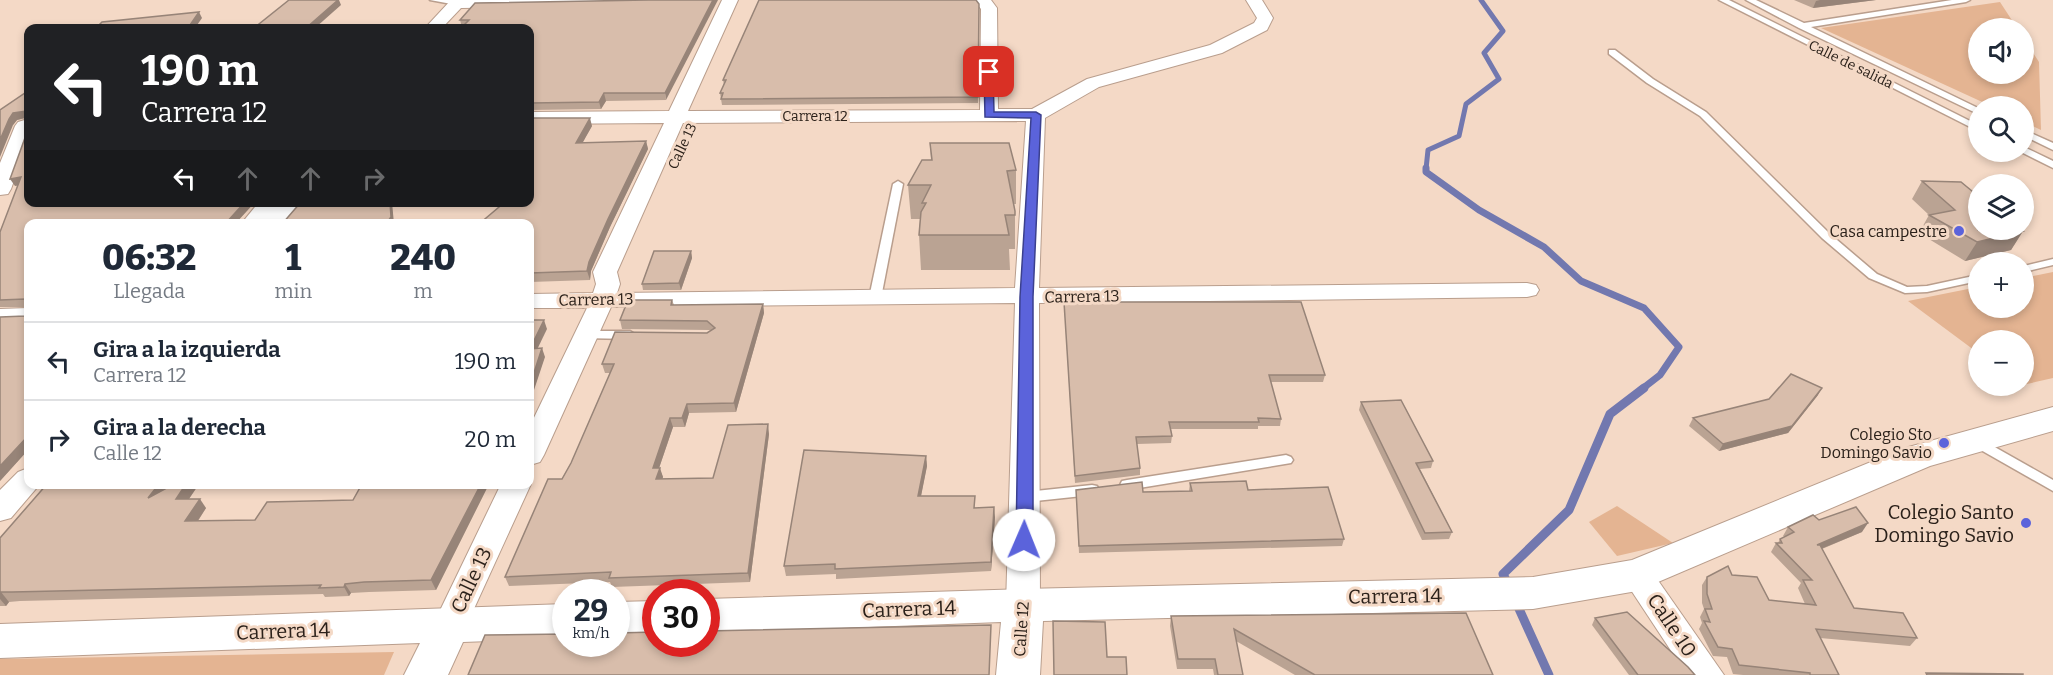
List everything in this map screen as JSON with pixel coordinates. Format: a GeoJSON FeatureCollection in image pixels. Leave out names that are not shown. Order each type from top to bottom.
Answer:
{"type":"FeatureCollection","features":[{"type":"Feature","properties":{"kind":"street"},"geometry":{"type":"LineString","coordinates":[[438,24],[467,1],[649,0]]}},
{"type":"Feature","properties":{"kind":"street","name":"Calle 13"},"geometry":{"type":"LineString","coordinates":[[534,446],[606,292],[622,273],[686,117],[730,0]]}},
{"type":"Feature","properties":{"kind":"street","name":"Calle 13"},"geometry":{"type":"LineString","coordinates":[[686,117],[746,0]]}},
{"type":"Feature","properties":{"kind":"street"},"geometry":{"type":"LineString","coordinates":[[982,0],[989,8],[989,115]]}},
{"type":"Feature","properties":{"kind":"street","name":"Carrera 12"},"geometry":{"type":"LineString","coordinates":[[534,118],[1036,115],[1093,83],[1216,49],[1261,26],[1265,18],[1254,0]]}},
{"type":"Feature","properties":{"kind":"street"},"geometry":{"type":"LineString","coordinates":[[453,24],[467,1]]}},
{"type":"Feature","properties":{"kind":"street","name":"Calle 12"},"geometry":{"type":"LineString","coordinates":[[1018,675],[1023,605],[1027,297],[1036,115]]}},
{"type":"Feature","properties":{"kind":"street"},"geometry":{"type":"LineString","coordinates":[[0,189],[24,133]]}},
{"type":"Feature","properties":{"kind":"street"},"geometry":{"type":"LineString","coordinates":[[256,219],[267,207]]}},
{"type":"Feature","properties":{"kind":"street"},"geometry":{"type":"LineString","coordinates":[[278,219],[289,207]]}},
{"type":"Feature","properties":{"kind":"street","name":"Carrera 13"},"geometry":{"type":"LineString","coordinates":[[534,301],[606,292],[875,298],[1527,290]]}},
{"type":"Feature","properties":{"kind":"street"},"geometry":{"type":"LineString","coordinates":[[0,316],[24,315]]}},
{"type":"Feature","properties":{"kind":"street","name":"Carrera 14"},"geometry":{"type":"LineString","coordinates":[[720,616],[1023,605],[1533,593],[1637,575],[1918,457],[2053,420]]}},
{"type":"Feature","properties":{"kind":"street"},"geometry":{"type":"LineString","coordinates":[[0,510],[24,483]]}},
{"type":"Feature","properties":{"kind":"street","name":"Calle 13"},"geometry":{"type":"LineString","coordinates":[[426,675],[514,489]]}},
{"type":"Feature","properties":{"kind":"street","name":"Calle 10"},"geometry":{"type":"LineString","coordinates":[[1637,575],[1706,675]]}},
{"type":"Feature","properties":{"kind":"street","name":"Carrera 14"},"geometry":{"type":"LineString","coordinates":[[0,641],[552,621]]}},
{"type":"Feature","properties":{"kind":"lane"},"geometry":{"type":"LineString","coordinates":[[434,0],[467,1]]}},
{"type":"Feature","properties":{"kind":"lane","name":"Calle de salida"},"geometry":{"type":"LineString","coordinates":[[1724,0],[1968,123]]}},
{"type":"Feature","properties":{"kind":"lane"},"geometry":{"type":"LineString","coordinates":[[1750,0],[1968,106]]}},
{"type":"Feature","properties":{"kind":"lane"},"geometry":{"type":"LineString","coordinates":[[1780,29],[1966,0]]}},
{"type":"Feature","properties":{"kind":"lane"},"geometry":{"type":"LineString","coordinates":[[1612,52],[1650,81],[1703,114],[1826,236],[1873,276],[1905,290],[1927,289],[1968,280]]}},
{"type":"Feature","properties":{"kind":"lane"},"geometry":{"type":"LineString","coordinates":[[2034,138],[2053,147]]}},
{"type":"Feature","properties":{"kind":"lane"},"geometry":{"type":"LineString","coordinates":[[2034,155],[2053,165]]}},
{"type":"Feature","properties":{"kind":"lane"},"geometry":{"type":"LineString","coordinates":[[875,298],[898,184]]}},
{"type":"Feature","properties":{"kind":"lane"},"geometry":{"type":"LineString","coordinates":[[2034,267],[2053,262]]}},
{"type":"Feature","properties":{"kind":"lane"},"geometry":{"type":"LineString","coordinates":[[586,335],[642,336]]}},
{"type":"Feature","properties":{"kind":"lane"},"geometry":{"type":"LineString","coordinates":[[1977,442],[2053,486]]}},
{"type":"Feature","properties":{"kind":"lane"},"geometry":{"type":"LineString","coordinates":[[1025,498],[1286,460]]}},
{"type":"Feature","properties":{"kind":"shaded area"},"geometry":{"type":"Polygon","coordinates":[[[2000,2],[2010,18],[1968,18],[1968,84],[2034,84],[2034,54],[2039,62],[2041,130],[2034,127],[2034,96],[1969,96],[1821,28],[2000,2]]]}},
{"type":"Feature","properties":{"kind":"shaded area"},"geometry":{"type":"Polygon","coordinates":[[[2053,272],[2053,378],[2034,382],[2034,330],[1968,330],[1968,346],[1908,301],[1968,289],[1968,318],[2034,318],[2034,276],[2053,272]]]}},
{"type":"Feature","properties":{"kind":"shaded area"},"geometry":{"type":"Polygon","coordinates":[[[1617,506],[1673,543],[1617,556],[1589,522],[1617,506]]]}},
{"type":"Feature","properties":{"kind":"shaded area"},"geometry":{"type":"Polygon","coordinates":[[[394,652],[384,675],[0,675],[0,659],[394,652]]]}},
{"type":"Feature","properties":{"kind":"building"},"geometry":{"type":"Polygon","coordinates":[[[289,0],[338,0],[311,24],[259,24],[289,0]]]}},
{"type":"Feature","properties":{"kind":"building"},"geometry":{"type":"Polygon","coordinates":[[[713,0],[665,93],[604,93],[599,102],[534,103],[534,24],[465,24],[469,20],[460,20],[475,3],[713,0]]]}},
{"type":"Feature","properties":{"kind":"building"},"geometry":{"type":"Polygon","coordinates":[[[759,0],[976,0],[979,4],[978,97],[721,99],[723,93],[720,93],[726,80],[723,80],[759,0]]]}},
{"type":"Feature","properties":{"kind":"building"},"geometry":{"type":"Polygon","coordinates":[[[199,12],[191,24],[100,24],[199,12]]]}},
{"type":"Feature","properties":{"kind":"building"},"geometry":{"type":"Polygon","coordinates":[[[24,94],[24,111],[13,113],[0,140],[0,110],[24,94]]]}},
{"type":"Feature","properties":{"kind":"building"},"geometry":{"type":"Polygon","coordinates":[[[534,118],[590,118],[576,143],[646,141],[608,219],[587,271],[534,273],[534,219],[485,219],[499,207],[534,207],[534,118]]]}},
{"type":"Feature","properties":{"kind":"building"},"geometry":{"type":"Polygon","coordinates":[[[24,140],[24,207],[240,207],[230,219],[24,219],[24,299],[0,300],[0,232],[21,177],[10,179],[24,140]]]}},
{"type":"Feature","properties":{"kind":"building"},"geometry":{"type":"Polygon","coordinates":[[[930,143],[1009,143],[1016,170],[1007,171],[1015,211],[1015,215],[1005,215],[1009,235],[919,235],[921,212],[926,203],[922,203],[931,185],[908,185],[922,160],[932,160],[930,143]]]}},
{"type":"Feature","properties":{"kind":"building"},"geometry":{"type":"Polygon","coordinates":[[[1922,181],[1961,182],[1968,188],[1968,237],[1929,215],[1955,210],[1922,181]]]}},
{"type":"Feature","properties":{"kind":"building"},"geometry":{"type":"Polygon","coordinates":[[[297,207],[390,207],[390,219],[286,219],[297,207]]]}},
{"type":"Feature","properties":{"kind":"building"},"geometry":{"type":"Polygon","coordinates":[[[654,251],[691,251],[679,283],[642,284],[654,251]]]}},
{"type":"Feature","properties":{"kind":"building"},"geometry":{"type":"Polygon","coordinates":[[[634,300],[672,300],[671,305],[763,304],[734,403],[687,404],[682,418],[670,418],[653,468],[660,468],[656,479],[713,478],[728,425],[768,424],[748,573],[609,578],[611,572],[505,577],[548,479],[562,479],[571,463],[614,364],[602,364],[615,332],[707,333],[715,328],[707,321],[620,320],[626,305],[632,305],[634,300]]]}},
{"type":"Feature","properties":{"kind":"building"},"geometry":{"type":"Polygon","coordinates":[[[1064,302],[1301,302],[1325,375],[1269,375],[1281,419],[1258,418],[1259,422],[1169,422],[1172,436],[1136,437],[1140,468],[1075,476],[1064,302]]]}},
{"type":"Feature","properties":{"kind":"building"},"geometry":{"type":"Polygon","coordinates":[[[24,316],[24,440],[0,466],[0,317],[24,316]]]}},
{"type":"Feature","properties":{"kind":"building"},"geometry":{"type":"Polygon","coordinates":[[[534,320],[544,320],[534,341],[534,320]]]}},
{"type":"Feature","properties":{"kind":"building"},"geometry":{"type":"Polygon","coordinates":[[[542,348],[534,373],[534,349],[542,348]]]}},
{"type":"Feature","properties":{"kind":"building"},"geometry":{"type":"Polygon","coordinates":[[[1791,374],[1822,388],[1792,426],[1723,444],[1693,418],[1769,399],[1791,374]]]}},
{"type":"Feature","properties":{"kind":"building"},"geometry":{"type":"Polygon","coordinates":[[[1401,400],[1433,461],[1416,463],[1452,532],[1425,533],[1361,402],[1401,400]]]}},
{"type":"Feature","properties":{"kind":"building"},"geometry":{"type":"Polygon","coordinates":[[[804,450],[926,456],[918,496],[975,496],[974,508],[994,507],[991,562],[835,569],[835,564],[784,566],[804,450]]]}},
{"type":"Feature","properties":{"kind":"building"},"geometry":{"type":"Polygon","coordinates":[[[1246,481],[1248,490],[1328,487],[1344,539],[1079,546],[1076,490],[1142,482],[1143,492],[1192,491],[1190,483],[1246,481]]]}},
{"type":"Feature","properties":{"kind":"building"},"geometry":{"type":"Polygon","coordinates":[[[43,489],[155,489],[148,498],[165,489],[183,489],[176,499],[200,499],[185,521],[255,520],[267,502],[353,500],[359,489],[478,489],[431,580],[364,582],[345,584],[344,587],[319,588],[321,585],[1,592],[0,594],[0,538],[43,489]]]}},
{"type":"Feature","properties":{"kind":"building"},"geometry":{"type":"Polygon","coordinates":[[[1856,507],[1868,523],[1817,545],[1820,545],[1854,608],[1903,613],[1917,638],[1816,629],[1839,675],[1810,675],[1810,673],[1739,665],[1732,649],[1718,647],[1704,621],[1710,622],[1705,609],[1712,609],[1707,594],[1707,577],[1728,566],[1732,575],[1757,577],[1769,600],[1816,605],[1803,580],[1812,580],[1776,543],[1782,543],[1780,539],[1794,532],[1788,527],[1813,515],[1819,520],[1856,507]]]}},
{"type":"Feature","properties":{"kind":"building"},"geometry":{"type":"Polygon","coordinates":[[[1627,612],[1695,675],[1638,675],[1595,618],[1627,612]]]}},
{"type":"Feature","properties":{"kind":"building"},"geometry":{"type":"Polygon","coordinates":[[[1466,613],[1493,675],[1315,675],[1234,629],[1243,675],[1218,675],[1215,659],[1178,659],[1171,616],[1466,613]]]}},
{"type":"Feature","properties":{"kind":"building"},"geometry":{"type":"Polygon","coordinates":[[[1053,621],[1105,622],[1107,657],[1126,657],[1127,675],[1054,675],[1053,621]]]}},
{"type":"Feature","properties":{"kind":"building"},"geometry":{"type":"Polygon","coordinates":[[[991,625],[989,675],[468,675],[485,635],[552,634],[552,657],[630,657],[630,633],[642,632],[642,657],[720,657],[720,631],[991,625]]]}},
{"type":"Feature","properties":{"kind":"building"},"geometry":{"type":"Polygon","coordinates":[[[1926,673],[2023,674],[2023,675],[1927,675],[1926,673]]]}},
{"type":"Feature","properties":{"kind":"waterway"},"geometry":{"type":"LineString","coordinates":[[1426,169],[1428,150],[1459,136],[1466,104],[1499,79],[1484,53],[1503,31],[1481,0]]}},
{"type":"Feature","properties":{"kind":"waterway"},"geometry":{"type":"LineString","coordinates":[[1426,169],[1426,172],[1479,210],[1544,247],[1581,281],[1644,308],[1679,347],[1660,375],[1642,389]]}},
{"type":"Feature","properties":{"kind":"waterway"},"geometry":{"type":"LineString","coordinates":[[1509,586],[1503,574],[1569,510],[1610,414],[1644,388]]}},
{"type":"Feature","properties":{"kind":"waterway"},"geometry":{"type":"LineString","coordinates":[[1515,600],[1549,675]]}},
{"type":"Feature","properties":{"kind":"place","name":"Casa campestre"},"geometry":{"type":"Point","coordinates":[1959,231]}},
{"type":"Feature","properties":{"kind":"place","name":"Colegio Sto Domingo Savio"},"geometry":{"type":"Point","coordinates":[1944,443]}},
{"type":"Feature","properties":{"kind":"place","name":"Colegio Santo Domingo Savio"},"geometry":{"type":"Point","coordinates":[2026,523]}},
{"type":"Feature","properties":{"kind":"route"},"geometry":{"type":"LineString","coordinates":[[989,72],[989,115],[1036,115],[1027,297],[1024,540]]}}]}
